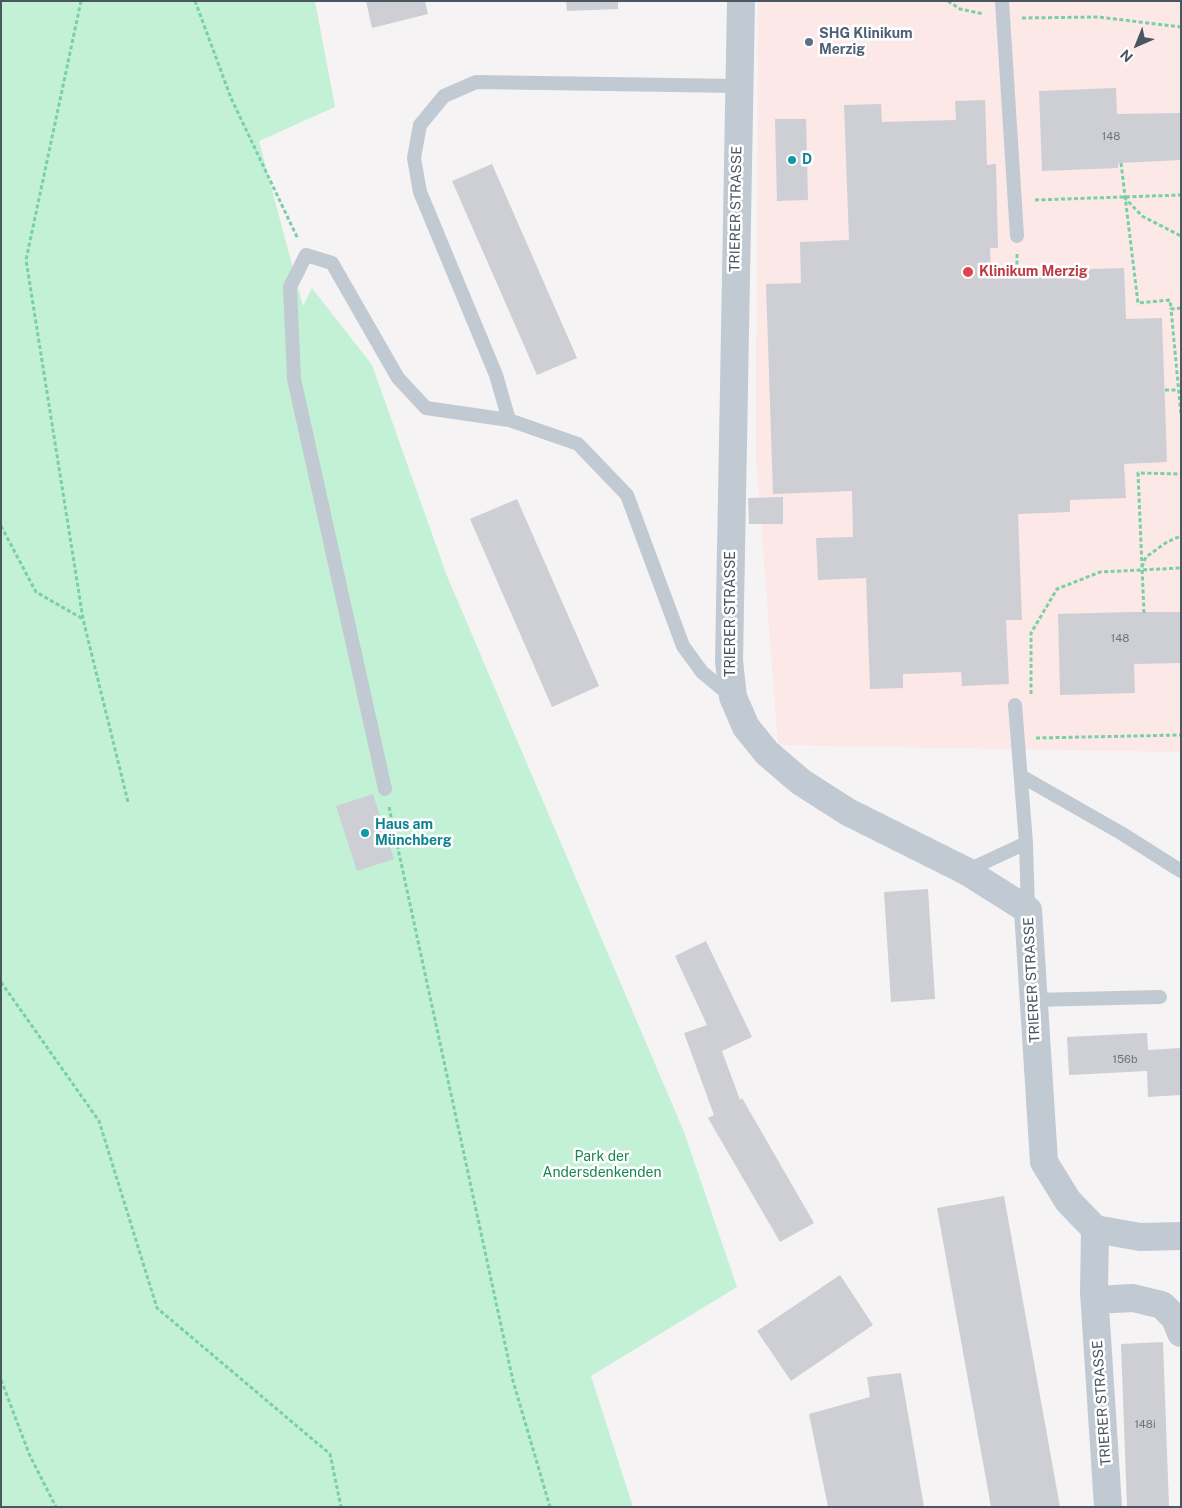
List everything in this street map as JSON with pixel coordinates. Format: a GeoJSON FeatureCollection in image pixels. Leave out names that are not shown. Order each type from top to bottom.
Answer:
{"type":"FeatureCollection","features":[{"type":"Feature","properties":{"kind":"street","name":"TRIERER STRASSE"},"geometry":{"type":"LineString","coordinates":[[741,1],[729,661],[733,697],[746,727],[767,753],[801,782],[848,812],[966,871],[1028,910],[1032,1000],[1044,1162],[1068,1201],[1095,1229],[1095,1300],[1108,1507]]}},
{"type":"Feature","properties":{"kind":"street"},"geometry":{"type":"LineString","coordinates":[[1095,1229],[1140,1237],[1181,1236]]}},
{"type":"Feature","properties":{"kind":"street"},"geometry":{"type":"LineString","coordinates":[[1095,1300],[1133,1298],[1162,1305],[1175,1318],[1181,1334]]}},
{"type":"Feature","properties":{"kind":"lane"},"geometry":{"type":"LineString","coordinates":[[1002,1],[1017,236]]}},
{"type":"Feature","properties":{"kind":"lane"},"geometry":{"type":"LineString","coordinates":[[509,420],[496,375],[420,192],[414,158],[420,125],[444,96],[476,82],[738,86]]}},
{"type":"Feature","properties":{"kind":"lane"},"geometry":{"type":"LineString","coordinates":[[385,789],[294,379],[290,287],[306,255],[332,263],[398,378],[426,408],[509,420],[578,444],[627,496],[683,646],[712,682],[733,697]]}},
{"type":"Feature","properties":{"kind":"lane"},"geometry":{"type":"LineString","coordinates":[[1015,705],[1026,843],[1028,910]]}},
{"type":"Feature","properties":{"kind":"lane"},"geometry":{"type":"LineString","coordinates":[[1021,776],[1121,833],[1181,871]]}},
{"type":"Feature","properties":{"kind":"lane"},"geometry":{"type":"LineString","coordinates":[[966,871],[1026,843]]}},
{"type":"Feature","properties":{"kind":"lane"},"geometry":{"type":"LineString","coordinates":[[1032,1000],[1160,997]]}},
{"type":"Feature","properties":{"kind":"path"},"geometry":{"type":"LineString","coordinates":[[81,1],[26,260],[83,619],[128,802]]}},
{"type":"Feature","properties":{"kind":"path"},"geometry":{"type":"LineString","coordinates":[[195,1],[231,98],[306,255]]}},
{"type":"Feature","properties":{"kind":"path"},"geometry":{"type":"LineString","coordinates":[[948,1],[960,9],[1003,19],[1098,17],[1181,27]]}},
{"type":"Feature","properties":{"kind":"path"},"geometry":{"type":"LineString","coordinates":[[1121,163],[1138,303],[1170,300],[1181,415]]}},
{"type":"Feature","properties":{"kind":"path"},"geometry":{"type":"LineString","coordinates":[[1015,201],[1181,195]]}},
{"type":"Feature","properties":{"kind":"path"},"geometry":{"type":"LineString","coordinates":[[1124,197],[1142,216],[1181,236]]}},
{"type":"Feature","properties":{"kind":"path"},"geometry":{"type":"LineString","coordinates":[[1171,309],[1181,308]]}},
{"type":"Feature","properties":{"kind":"path"},"geometry":{"type":"LineString","coordinates":[[1165,390],[1178,390]]}},
{"type":"Feature","properties":{"kind":"path"},"geometry":{"type":"LineString","coordinates":[[1144,613],[1138,473],[1181,474]]}},
{"type":"Feature","properties":{"kind":"path"},"geometry":{"type":"LineString","coordinates":[[1,526],[36,592],[83,619]]}},
{"type":"Feature","properties":{"kind":"path"},"geometry":{"type":"LineString","coordinates":[[1141,570],[1146,557],[1167,542],[1181,536]]}},
{"type":"Feature","properties":{"kind":"path"},"geometry":{"type":"LineString","coordinates":[[1015,705],[1031,694],[1031,633],[1057,589],[1100,572],[1181,568]]}},
{"type":"Feature","properties":{"kind":"path"},"geometry":{"type":"LineString","coordinates":[[1018,739],[1181,735]]}},
{"type":"Feature","properties":{"kind":"path"},"geometry":{"type":"LineString","coordinates":[[385,789],[513,1381],[550,1507]]}},
{"type":"Feature","properties":{"kind":"path"},"geometry":{"type":"LineString","coordinates":[[1,982],[100,1121],[157,1308],[330,1454],[341,1507]]}},
{"type":"Feature","properties":{"kind":"path"},"geometry":{"type":"LineString","coordinates":[[1,1380],[30,1456],[56,1507]]}},
{"type":"Feature","properties":{"kind":"shaded area","name":"Klinikum Merzig"},"geometry":{"type":"Polygon","coordinates":[[[758,1],[1181,1],[1181,752],[778,745],[756,455],[758,1]]]}},
{"type":"Feature","properties":{"kind":"green space","name":"Park der Andersdenkenden"},"geometry":{"type":"Polygon","coordinates":[[[1,1],[315,1],[335,107],[259,141],[303,306],[312,288],[372,365],[447,576],[684,1132],[737,1287],[591,1376],[633,1507],[1,1507],[1,1]]]}},
{"type":"Feature","properties":{"kind":"building"},"geometry":{"type":"Polygon","coordinates":[[[366,1],[425,1],[428,14],[372,28],[366,1]]]}},
{"type":"Feature","properties":{"kind":"building"},"geometry":{"type":"Polygon","coordinates":[[[566,1],[618,1],[618,9],[567,11],[566,1]]]}},
{"type":"Feature","properties":{"kind":"building"},"geometry":{"type":"Polygon","coordinates":[[[1116,88],[1117,114],[1181,113],[1181,160],[1118,163],[1118,168],[1042,171],[1039,91],[1116,88]]]}},
{"type":"Feature","properties":{"kind":"building"},"geometry":{"type":"Polygon","coordinates":[[[985,100],[987,165],[996,164],[998,248],[990,248],[991,272],[1124,268],[1126,319],[1162,318],[1167,462],[1124,464],[1126,498],[1070,500],[1070,512],[1018,514],[1022,620],[1006,620],[1009,684],[962,686],[961,672],[903,674],[903,688],[870,689],[866,578],[818,580],[816,538],[853,537],[852,491],[773,494],[766,284],[801,283],[800,242],[849,240],[844,105],[881,104],[882,122],[956,120],[955,101],[985,100]]]}},
{"type":"Feature","properties":{"kind":"building","name":"D"},"geometry":{"type":"Polygon","coordinates":[[[775,119],[806,119],[808,200],[777,201],[775,119]]]}},
{"type":"Feature","properties":{"kind":"building"},"geometry":{"type":"Polygon","coordinates":[[[492,164],[577,358],[537,375],[452,181],[492,164]]]}},
{"type":"Feature","properties":{"kind":"building"},"geometry":{"type":"Polygon","coordinates":[[[783,497],[783,524],[749,524],[748,498],[783,497]]]}},
{"type":"Feature","properties":{"kind":"building"},"geometry":{"type":"Polygon","coordinates":[[[517,499],[599,686],[552,707],[470,519],[517,499]]]}},
{"type":"Feature","properties":{"kind":"building"},"geometry":{"type":"Polygon","coordinates":[[[1181,612],[1181,663],[1134,664],[1135,693],[1060,695],[1058,614],[1181,612]]]}},
{"type":"Feature","properties":{"kind":"building","name":"Haus am Münchberg"},"geometry":{"type":"Polygon","coordinates":[[[373,794],[394,859],[357,871],[336,806],[373,794]]]}},
{"type":"Feature","properties":{"kind":"building"},"geometry":{"type":"Polygon","coordinates":[[[928,889],[935,999],[891,1002],[884,892],[928,889]]]}},
{"type":"Feature","properties":{"kind":"building"},"geometry":{"type":"Polygon","coordinates":[[[706,941],[752,1037],[722,1051],[740,1100],[742,1098],[814,1223],[780,1242],[708,1118],[714,1115],[684,1033],[707,1025],[675,956],[706,941]]]}},
{"type":"Feature","properties":{"kind":"building"},"geometry":{"type":"Polygon","coordinates":[[[1147,1033],[1148,1050],[1181,1048],[1181,1095],[1148,1097],[1147,1071],[1069,1075],[1067,1037],[1147,1033]]]}},
{"type":"Feature","properties":{"kind":"building"},"geometry":{"type":"Polygon","coordinates":[[[1004,1196],[1060,1507],[991,1507],[937,1208],[1004,1196]]]}},
{"type":"Feature","properties":{"kind":"building"},"geometry":{"type":"Polygon","coordinates":[[[840,1275],[873,1325],[791,1381],[757,1331],[840,1275]]]}},
{"type":"Feature","properties":{"kind":"building"},"geometry":{"type":"Polygon","coordinates":[[[1163,1342],[1169,1507],[1127,1507],[1121,1344],[1163,1342]]]}},
{"type":"Feature","properties":{"kind":"building"},"geometry":{"type":"Polygon","coordinates":[[[901,1373],[924,1507],[828,1507],[809,1414],[870,1397],[867,1377],[901,1373]]]}},
{"type":"Feature","properties":{"kind":"place","name":"SHG Klinikum Merzig"},"geometry":{"type":"Point","coordinates":[809,42]}},
{"type":"Feature","properties":{"kind":"place","name":"D"},"geometry":{"type":"Point","coordinates":[792,160]}},
{"type":"Feature","properties":{"kind":"place","name":"Klinikum Merzig"},"geometry":{"type":"Point","coordinates":[968,272]}},
{"type":"Feature","properties":{"kind":"place","name":"Haus am Münchberg"},"geometry":{"type":"Point","coordinates":[365,833]}}]}
